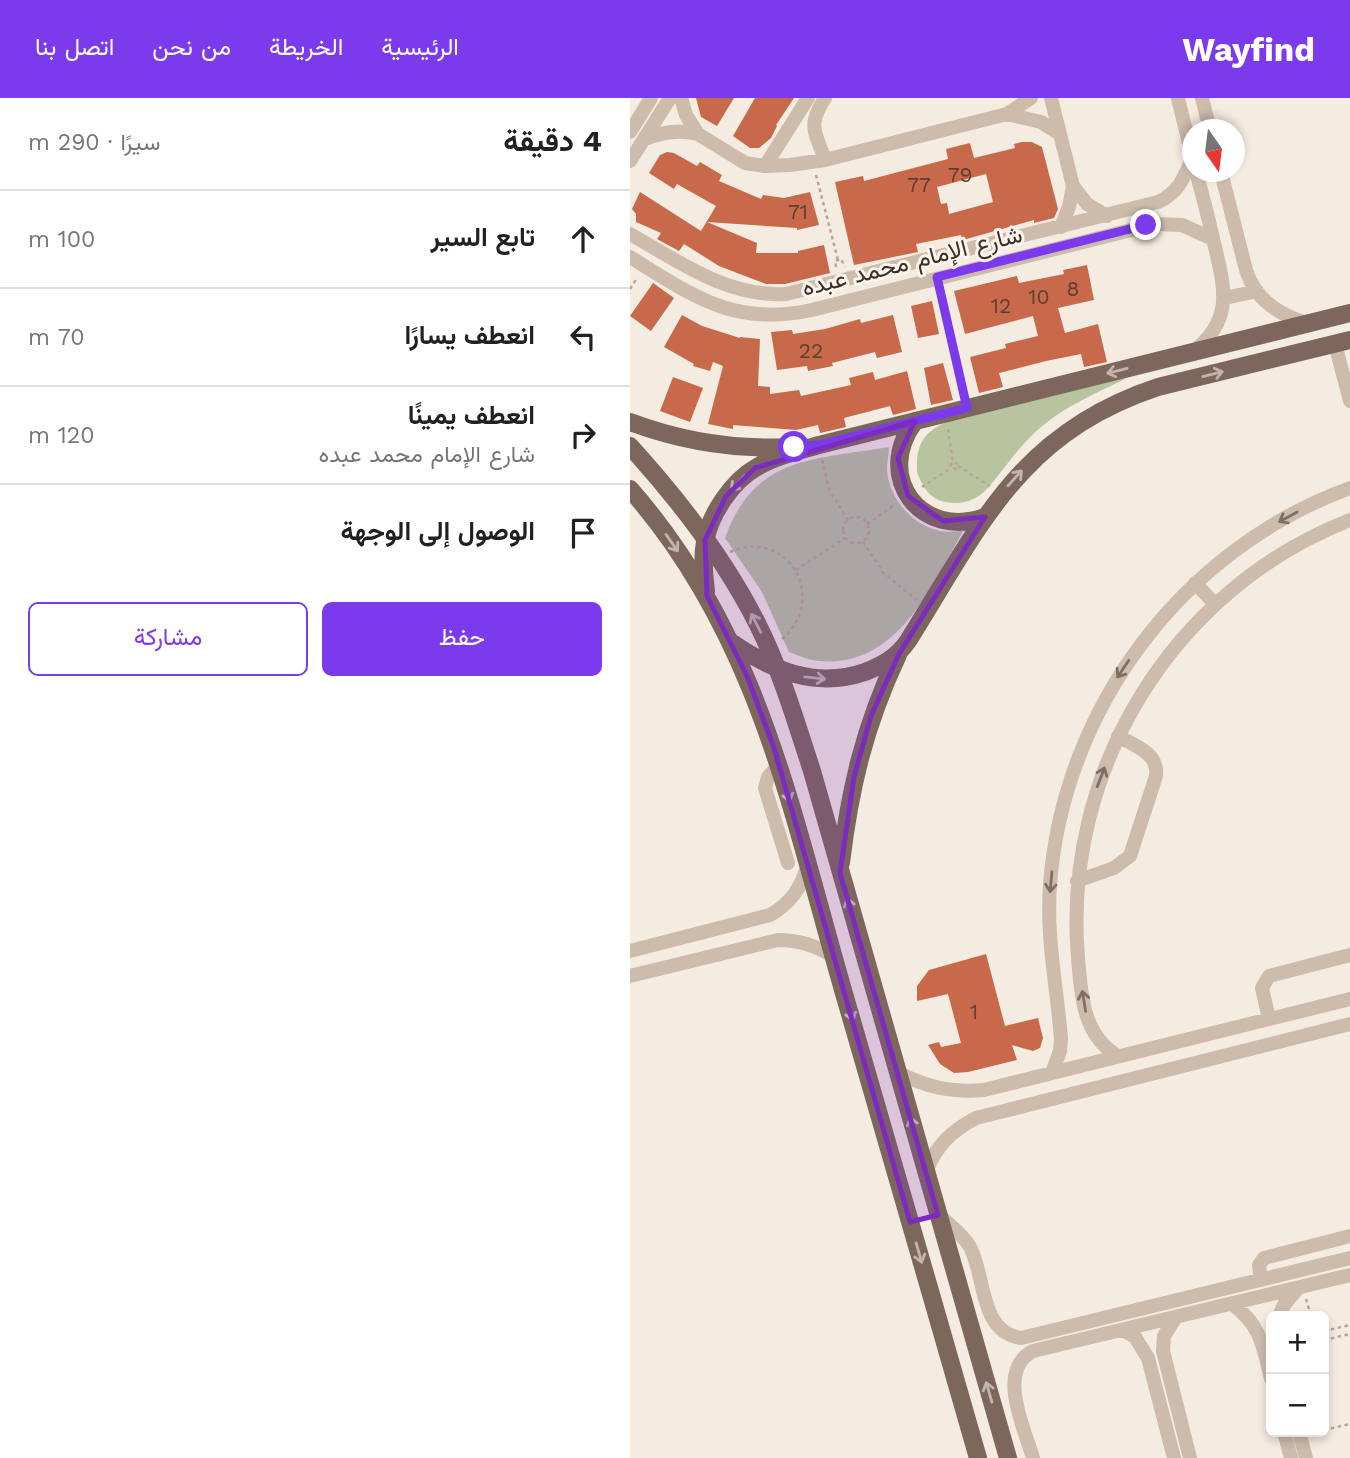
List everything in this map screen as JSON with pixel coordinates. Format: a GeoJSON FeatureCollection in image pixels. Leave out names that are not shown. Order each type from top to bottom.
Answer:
{"type":"FeatureCollection","features":[{"type":"Feature","properties":{"kind":"main road"},"geometry":{"type":"LineString","coordinates":[[707,596],[703,561],[705,540],[715,516],[726,496],[742,478],[755,467],[770,460],[819,445],[1350,313]]}},
{"type":"Feature","properties":{"kind":"main road"},"geometry":{"type":"LineString","coordinates":[[840,873],[849,798],[879,696],[899,654],[985,517],[1002,493],[1038,454],[1094,414],[1131,396],[1342,342]]}},
{"type":"Feature","properties":{"kind":"main road"},"geometry":{"type":"LineString","coordinates":[[915,421],[907,432],[898,458],[899,471],[908,496],[923,512],[943,521],[972,522],[985,517]]}},
{"type":"Feature","properties":{"kind":"main road"},"geometry":{"type":"LineString","coordinates":[[630,422],[660,433],[716,446],[743,449],[819,445]]}},
{"type":"Feature","properties":{"kind":"main road"},"geometry":{"type":"LineString","coordinates":[[630,446],[673,496],[717,557],[745,601],[778,670],[813,771],[1008,1458]]}},
{"type":"Feature","properties":{"kind":"main road"},"geometry":{"type":"LineString","coordinates":[[630,489],[659,524],[707,596],[731,642],[761,711],[808,863],[978,1458]]}},
{"type":"Feature","properties":{"kind":"main road"},"geometry":{"type":"LineString","coordinates":[[731,642],[778,670],[813,679],[831,679],[867,671],[899,654]]}},
{"type":"Feature","properties":{"kind":"main road"},"geometry":{"type":"LineString","coordinates":[[911,1222],[938,1215]]}},
{"type":"Feature","properties":{"kind":"street"},"geometry":{"type":"LineString","coordinates":[[630,132],[651,98]]}},
{"type":"Feature","properties":{"kind":"street"},"geometry":{"type":"LineString","coordinates":[[630,161],[670,98]]}},
{"type":"Feature","properties":{"kind":"street"},"geometry":{"type":"LineString","coordinates":[[681,98],[698,134],[736,159],[765,166],[819,161],[1007,114],[1031,98]]}},
{"type":"Feature","properties":{"kind":"street"},"geometry":{"type":"LineString","coordinates":[[765,166],[808,98]]}},
{"type":"Feature","properties":{"kind":"street"},"geometry":{"type":"LineString","coordinates":[[819,161],[813,121],[825,98]]}},
{"type":"Feature","properties":{"kind":"street"},"geometry":{"type":"LineString","coordinates":[[1051,98],[1073,186],[1087,204],[1107,216]]}},
{"type":"Feature","properties":{"kind":"street"},"geometry":{"type":"LineString","coordinates":[[1178,98],[1183,119]]}},
{"type":"Feature","properties":{"kind":"street"},"geometry":{"type":"LineString","coordinates":[[1202,98],[1207,119]]}},
{"type":"Feature","properties":{"kind":"street"},"geometry":{"type":"LineString","coordinates":[[798,114],[813,121]]}},
{"type":"Feature","properties":{"kind":"street"},"geometry":{"type":"LineString","coordinates":[[1007,114],[1041,122],[1060,134]]}},
{"type":"Feature","properties":{"kind":"street"},"geometry":{"type":"LineString","coordinates":[[645,139],[667,132],[698,134]]}},
{"type":"Feature","properties":{"kind":"street","name":"شارع الإمام محمد عبده"},"geometry":{"type":"LineString","coordinates":[[630,234],[718,283],[744,292],[772,295],[800,292],[1158,202],[1179,186],[1182,180]]}},
{"type":"Feature","properties":{"kind":"street"},"geometry":{"type":"LineString","coordinates":[[1194,351],[1216,328],[1225,298],[1199,182]]}},
{"type":"Feature","properties":{"kind":"street"},"geometry":{"type":"LineString","coordinates":[[1224,182],[1246,270],[1257,291],[1270,306],[1282,314],[1307,324]]}},
{"type":"Feature","properties":{"kind":"street"},"geometry":{"type":"LineString","coordinates":[[1061,227],[1073,186]]}},
{"type":"Feature","properties":{"kind":"street"},"geometry":{"type":"LineString","coordinates":[[1158,202],[1164,223]]}},
{"type":"Feature","properties":{"kind":"street","name":"شارع الإمام محمد عبده"},"geometry":{"type":"LineString","coordinates":[[630,257],[708,303],[737,312],[767,315],[797,313],[1146,225],[1164,223],[1191,227],[1213,239]]}},
{"type":"Feature","properties":{"kind":"street"},"geometry":{"type":"LineString","coordinates":[[1225,298],[1257,291]]}},
{"type":"Feature","properties":{"kind":"street"},"geometry":{"type":"LineString","coordinates":[[1342,342],[1350,401]]}},
{"type":"Feature","properties":{"kind":"street"},"geometry":{"type":"LineString","coordinates":[[1052,1073],[1060,1051],[1048,928],[1055,842],[1064,800],[1094,720],[1114,682],[1138,647],[1195,583],[1260,533],[1295,512],[1350,488]]}},
{"type":"Feature","properties":{"kind":"street"},"geometry":{"type":"LineString","coordinates":[[1118,1056],[1101,1044],[1086,1016],[1075,926],[1077,881],[1085,831],[1098,783],[1118,736],[1144,688],[1177,644],[1215,604],[1290,549],[1350,520]]}},
{"type":"Feature","properties":{"kind":"street"},"geometry":{"type":"LineString","coordinates":[[1195,583],[1215,604]]}},
{"type":"Feature","properties":{"kind":"street"},"geometry":{"type":"LineString","coordinates":[[1077,881],[1114,868],[1130,856],[1156,776],[1157,770],[1152,758],[1118,736]]}},
{"type":"Feature","properties":{"kind":"street"},"geometry":{"type":"LineString","coordinates":[[779,765],[768,777],[765,788],[788,863]]}},
{"type":"Feature","properties":{"kind":"street"},"geometry":{"type":"LineString","coordinates":[[630,951],[769,915],[795,894],[808,863]]}},
{"type":"Feature","properties":{"kind":"street"},"geometry":{"type":"LineString","coordinates":[[630,976],[778,940],[813,945],[834,957]]}},
{"type":"Feature","properties":{"kind":"street"},"geometry":{"type":"LineString","coordinates":[[1269,1019],[1262,988],[1269,976],[1350,955]]}},
{"type":"Feature","properties":{"kind":"street"},"geometry":{"type":"LineString","coordinates":[[897,1072],[931,1087],[966,1092],[984,1090],[1350,999]]}},
{"type":"Feature","properties":{"kind":"street"},"geometry":{"type":"LineString","coordinates":[[926,1172],[936,1151],[950,1134],[976,1118],[1350,1024]]}},
{"type":"Feature","properties":{"kind":"street"},"geometry":{"type":"LineString","coordinates":[[938,1215],[970,1248],[993,1322],[1005,1334],[1032,1344],[1123,1330],[1350,1275]]}},
{"type":"Feature","properties":{"kind":"street"},"geometry":{"type":"LineString","coordinates":[[1261,1280],[1259,1265],[1268,1256],[1350,1236]]}},
{"type":"Feature","properties":{"kind":"street"},"geometry":{"type":"LineString","coordinates":[[1033,1458],[1015,1393],[1014,1376],[1018,1363],[1032,1344],[1350,1258]]}},
{"type":"Feature","properties":{"kind":"street"},"geometry":{"type":"LineString","coordinates":[[1281,1311],[1300,1287]]}},
{"type":"Feature","properties":{"kind":"street"},"geometry":{"type":"LineString","coordinates":[[1232,1304],[1247,1315],[1255,1326],[1270,1374]]}},
{"type":"Feature","properties":{"kind":"street"},"geometry":{"type":"LineString","coordinates":[[1176,1317],[1164,1336],[1163,1351],[1190,1458]]}},
{"type":"Feature","properties":{"kind":"street"},"geometry":{"type":"LineString","coordinates":[[1123,1330],[1142,1345],[1152,1369],[1174,1458]]}},
{"type":"Feature","properties":{"kind":"street"},"geometry":{"type":"LineString","coordinates":[[942,1333],[940,1357],[969,1458]]}},
{"type":"Feature","properties":{"kind":"street"},"geometry":{"type":"LineString","coordinates":[[1285,1437],[1290,1458]]}},
{"type":"Feature","properties":{"kind":"street"},"geometry":{"type":"LineString","coordinates":[[1300,1437],[1306,1458]]}},
{"type":"Feature","properties":{"kind":"path"},"geometry":{"type":"LineString","coordinates":[[819,161],[838,260]]}},
{"type":"Feature","properties":{"kind":"path"},"geometry":{"type":"LineString","coordinates":[[937,277],[967,408]]}},
{"type":"Feature","properties":{"kind":"path"},"geometry":{"type":"LineString","coordinates":[[867,524],[951,468],[953,463],[947,413]]}},
{"type":"Feature","properties":{"kind":"path"},"geometry":{"type":"LineString","coordinates":[[819,445],[829,489],[848,520]]}},
{"type":"Feature","properties":{"kind":"path"},"geometry":{"type":"LineString","coordinates":[[953,463],[1002,493]]}},
{"type":"Feature","properties":{"kind":"path"},"geometry":{"type":"LineString","coordinates":[[951,468],[956,469],[958,466]]}},
{"type":"Feature","properties":{"kind":"path"},"geometry":{"type":"LineString","coordinates":[[859,517],[867,524],[869,534],[863,542],[853,543],[845,538],[843,528],[848,520],[859,517]]}},
{"type":"Feature","properties":{"kind":"path"},"geometry":{"type":"LineString","coordinates":[[796,570],[845,538]]}},
{"type":"Feature","properties":{"kind":"path"},"geometry":{"type":"LineString","coordinates":[[863,542],[883,572],[928,609]]}},
{"type":"Feature","properties":{"kind":"path"},"geometry":{"type":"LineString","coordinates":[[717,557],[746,548],[765,548],[782,556],[796,570],[804,596],[801,614],[792,630],[769,648]]}},
{"type":"Feature","properties":{"kind":"path"},"geometry":{"type":"LineString","coordinates":[[1300,1287],[1309,1311]]}},
{"type":"Feature","properties":{"kind":"path"},"geometry":{"type":"LineString","coordinates":[[1329,1330],[1350,1325]]}},
{"type":"Feature","properties":{"kind":"path"},"geometry":{"type":"LineString","coordinates":[[1329,1339],[1350,1334]]}},
{"type":"Feature","properties":{"kind":"path"},"geometry":{"type":"LineString","coordinates":[[1329,1429],[1350,1424]]}},
{"type":"Feature","properties":{"kind":"highlighted area"},"geometry":{"type":"Polygon","coordinates":[[[915,421],[898,458],[908,496],[943,521],[985,517],[899,654],[871,716],[854,777],[840,873],[938,1215],[910,1222],[774,748],[747,676],[707,596],[705,540],[726,496],[755,468],[915,421]]]}},
{"type":"Feature","properties":{"kind":"green space"},"geometry":{"type":"Polygon","coordinates":[[[1125,376],[1125,379],[1051,419],[1019,449],[989,487],[967,502],[945,502],[936,499],[918,475],[919,448],[929,432],[940,425],[1125,376]]]}},
{"type":"Feature","properties":{"kind":"green space"},"geometry":{"type":"Polygon","coordinates":[[[889,447],[888,479],[896,498],[909,515],[936,530],[963,531],[924,598],[909,619],[891,637],[870,651],[847,660],[816,661],[789,652],[762,592],[725,538],[738,511],[753,491],[770,476],[790,466],[836,455],[889,447]]]}},
{"type":"Feature","properties":{"kind":"building"},"geometry":{"type":"Polygon","coordinates":[[[696,98],[734,98],[717,126],[701,117],[696,98]]]}},
{"type":"Feature","properties":{"kind":"building"},"geometry":{"type":"Polygon","coordinates":[[[755,98],[794,98],[776,125],[771,138],[759,148],[750,148],[733,136],[755,98]]]}},
{"type":"Feature","properties":{"kind":"building"},"geometry":{"type":"Polygon","coordinates":[[[1032,142],[1042,147],[1058,209],[1054,218],[1034,223],[1034,220],[963,240],[961,235],[916,244],[918,252],[854,265],[835,182],[863,176],[864,181],[948,159],[946,149],[970,143],[974,158],[1015,148],[1014,144],[1032,142]],[[986,174],[937,187],[941,204],[947,203],[949,214],[993,202],[986,174]]]}},
{"type":"Feature","properties":{"kind":"building"},"geometry":{"type":"Polygon","coordinates":[[[667,152],[697,166],[700,162],[722,175],[719,181],[761,199],[763,195],[784,198],[810,192],[819,225],[797,230],[707,222],[757,243],[756,253],[798,253],[824,245],[830,273],[785,284],[766,284],[719,266],[684,244],[679,251],[657,239],[661,233],[636,222],[636,214],[632,209],[640,192],[701,231],[716,206],[677,184],[674,189],[649,173],[660,155],[667,152]]]}},
{"type":"Feature","properties":{"kind":"building"},"geometry":{"type":"Polygon","coordinates":[[[1087,265],[1094,300],[1058,308],[1065,333],[1098,324],[1107,362],[1084,367],[1081,354],[1046,361],[999,373],[1003,387],[979,393],[970,357],[1038,336],[1033,316],[965,334],[954,291],[1017,276],[1019,283],[1064,274],[1063,270],[1087,265]]]}},
{"type":"Feature","properties":{"kind":"building"},"geometry":{"type":"Polygon","coordinates":[[[653,283],[674,298],[651,331],[630,316],[653,283]]]}},
{"type":"Feature","properties":{"kind":"building"},"geometry":{"type":"Polygon","coordinates":[[[932,301],[939,334],[918,338],[911,306],[932,301]]]}},
{"type":"Feature","properties":{"kind":"building"},"geometry":{"type":"Polygon","coordinates":[[[682,315],[702,326],[740,338],[760,339],[758,386],[770,387],[770,394],[799,390],[801,396],[851,385],[849,378],[873,372],[875,380],[907,371],[916,409],[893,415],[890,406],[844,418],[846,427],[820,433],[818,425],[796,430],[733,425],[733,429],[708,424],[723,366],[713,362],[710,371],[693,366],[694,364],[664,347],[682,315]]]}},
{"type":"Feature","properties":{"kind":"building"},"geometry":{"type":"Polygon","coordinates":[[[893,315],[902,352],[877,358],[875,352],[808,371],[807,366],[777,370],[771,332],[792,330],[793,334],[825,329],[860,319],[861,323],[893,315]]]}},
{"type":"Feature","properties":{"kind":"building"},"geometry":{"type":"Polygon","coordinates":[[[943,363],[953,400],[931,405],[924,368],[943,363]]]}},
{"type":"Feature","properties":{"kind":"building"},"geometry":{"type":"Polygon","coordinates":[[[673,377],[703,388],[690,422],[660,411],[673,377]]]}},
{"type":"Feature","properties":{"kind":"building"},"geometry":{"type":"Polygon","coordinates":[[[986,954],[1005,1026],[1038,1018],[1043,1038],[1040,1048],[1033,1051],[1012,1045],[1017,1060],[954,1073],[940,1064],[928,1045],[939,1042],[941,1047],[961,1043],[948,994],[917,1001],[917,986],[929,970],[986,954]]]}},
{"type":"Feature","properties":{"kind":"route"},"geometry":{"type":"LineString","coordinates":[[794,447],[819,445],[967,408],[937,277],[1146,225]]}}]}
